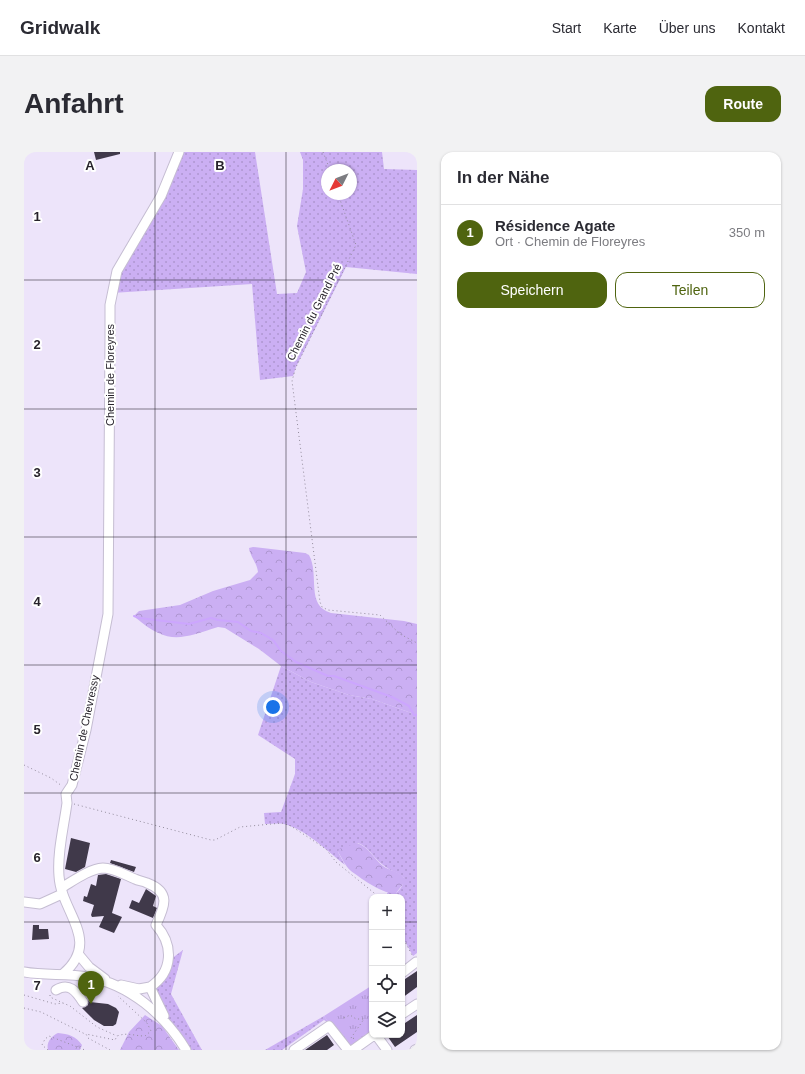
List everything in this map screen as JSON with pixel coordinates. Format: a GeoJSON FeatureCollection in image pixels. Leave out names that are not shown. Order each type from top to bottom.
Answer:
{"type":"FeatureCollection","features":[{"type":"Feature","properties":{"kind":"street","name":"Chemin de Floreyres"},"geometry":{"type":"LineString","coordinates":[[108,614],[110,328],[112,293],[117,272],[128,249],[161,196],[179,152]]}},
{"type":"Feature","properties":{"kind":"street","name":"Chemin de Chevressy"},"geometry":{"type":"LineString","coordinates":[[79,955],[76,922],[62,891],[59,863],[67,798],[72,785],[86,730],[108,614]]}},
{"type":"Feature","properties":{"kind":"street"},"geometry":{"type":"LineString","coordinates":[[24,902],[40,904],[91,871],[102,868],[124,873],[160,890],[163,895],[163,910],[156,925],[168,946],[169,960],[161,978],[150,987],[139,989],[111,985],[89,968],[79,955],[70,968],[63,974]]}},
{"type":"Feature","properties":{"kind":"street"},"geometry":{"type":"LineString","coordinates":[[405,971],[416,962]]}},
{"type":"Feature","properties":{"kind":"street"},"geometry":{"type":"LineString","coordinates":[[24,972],[42,975],[63,974],[88,977],[111,985],[139,1000],[164,1019],[186,1050]]}},
{"type":"Feature","properties":{"kind":"street"},"geometry":{"type":"LineString","coordinates":[[54,994],[67,986],[72,988],[83,1002]]}},
{"type":"Feature","properties":{"kind":"street"},"geometry":{"type":"LineString","coordinates":[[150,987],[164,1015],[164,1019]]}},
{"type":"Feature","properties":{"kind":"street"},"geometry":{"type":"LineString","coordinates":[[405,1012],[417,1004]]}},
{"type":"Feature","properties":{"kind":"street"},"geometry":{"type":"LineString","coordinates":[[294,1050],[329,1026],[348,1050]]}},
{"type":"Feature","properties":{"kind":"street"},"geometry":{"type":"LineString","coordinates":[[353,1050],[371,1038]]}},
{"type":"Feature","properties":{"kind":"street"},"geometry":{"type":"LineString","coordinates":[[377,1038],[387,1050]]}},
{"type":"Feature","properties":{"kind":"path"},"geometry":{"type":"LineString","coordinates":[[324,152],[328,164]]}},
{"type":"Feature","properties":{"kind":"path","name":"Chemin du Grand Pré"},"geometry":{"type":"LineString","coordinates":[[340,200],[356,245],[293,376],[292,388],[308,514],[322,607],[328,610],[380,615],[400,634],[417,643]]}},
{"type":"Feature","properties":{"kind":"path"},"geometry":{"type":"LineString","coordinates":[[24,766],[57,782],[67,798],[211,840],[216,840],[240,827],[282,823],[302,832],[326,849],[336,862],[375,894]]}},
{"type":"Feature","properties":{"kind":"path"},"geometry":{"type":"LineString","coordinates":[[405,942],[416,962]]}},
{"type":"Feature","properties":{"kind":"path"},"geometry":{"type":"LineString","coordinates":[[24,1008],[41,1012],[86,1034],[111,1040],[115,1040],[117,1036],[128,1033],[145,1036],[150,1034],[150,1028],[110,989],[111,985]]}},
{"type":"Feature","properties":{"kind":"path"},"geometry":{"type":"LineString","coordinates":[[54,994],[63,1003],[70,1006],[96,1027],[117,1036]]}},
{"type":"Feature","properties":{"kind":"path"},"geometry":{"type":"LineString","coordinates":[[24,995],[55,1004],[63,1003]]}},
{"type":"Feature","properties":{"kind":"path"},"geometry":{"type":"LineString","coordinates":[[344,1018],[350,1015],[356,1018],[364,1019],[351,1039],[358,1037]]}},
{"type":"Feature","properties":{"kind":"path"},"geometry":{"type":"LineString","coordinates":[[86,1034],[88,1038],[110,1050]]}},
{"type":"Feature","properties":{"kind":"path"},"geometry":{"type":"LineString","coordinates":[[48,1050],[42,1045],[45,1039],[49,1036],[85,1050]]}},
{"type":"Feature","properties":{"kind":"green space"},"geometry":{"type":"Polygon","coordinates":[[[179,152],[255,152],[277,294],[297,293],[306,272],[297,226],[303,189],[303,160],[300,152],[382,152],[384,169],[417,170],[417,274],[346,267],[296,367],[293,376],[260,380],[252,284],[112,293],[114,280],[179,152]]]}},
{"type":"Feature","properties":{"kind":"green space"},"geometry":{"type":"Polygon","coordinates":[[[253,547],[305,553],[309,555],[312,563],[314,588],[318,603],[323,609],[331,613],[404,621],[417,624],[417,715],[372,699],[349,695],[311,682],[281,666],[259,649],[225,628],[218,627],[184,637],[166,636],[147,627],[136,618],[135,615],[139,611],[180,605],[213,591],[250,580],[258,572],[249,548],[253,547]]]}},
{"type":"Feature","properties":{"kind":"green space"},"geometry":{"type":"Polygon","coordinates":[[[281,666],[311,682],[349,695],[372,699],[417,715],[417,953],[413,956],[405,941],[405,894],[387,894],[388,892],[396,893],[401,888],[404,878],[386,867],[366,848],[358,843],[338,852],[345,865],[301,831],[284,824],[265,824],[264,813],[281,812],[295,774],[295,759],[258,735],[281,666]]]}},
{"type":"Feature","properties":{"kind":"green space"},"geometry":{"type":"Polygon","coordinates":[[[357,843],[368,850],[383,866],[400,874],[404,878],[404,883],[396,893],[385,892],[379,889],[355,874],[347,867],[338,852],[339,849],[357,843]]]}},
{"type":"Feature","properties":{"kind":"green space"},"geometry":{"type":"Polygon","coordinates":[[[183,950],[171,994],[202,1050],[188,1050],[153,994],[171,959],[183,950]]]}},
{"type":"Feature","properties":{"kind":"green space"},"geometry":{"type":"Polygon","coordinates":[[[369,987],[369,1037],[348,1050],[324,1016],[369,987]]]}},
{"type":"Feature","properties":{"kind":"green space"},"geometry":{"type":"Polygon","coordinates":[[[145,1015],[162,1026],[179,1050],[120,1050],[129,1032],[145,1015]]]}},
{"type":"Feature","properties":{"kind":"green space"},"geometry":{"type":"Polygon","coordinates":[[[324,1016],[330,1024],[324,1020],[282,1050],[265,1050],[324,1016]]]}},
{"type":"Feature","properties":{"kind":"green space"},"geometry":{"type":"Polygon","coordinates":[[[58,1033],[77,1039],[82,1045],[80,1050],[48,1050],[50,1040],[58,1033]]]}},
{"type":"Feature","properties":{"kind":"building"},"geometry":{"type":"Polygon","coordinates":[[[94,152],[120,152],[120,154],[96,160],[94,152]]]}},
{"type":"Feature","properties":{"kind":"building"},"geometry":{"type":"Polygon","coordinates":[[[71,838],[90,843],[85,867],[76,872],[65,869],[71,838]]]}},
{"type":"Feature","properties":{"kind":"building"},"geometry":{"type":"Polygon","coordinates":[[[111,860],[136,867],[134,872],[110,863],[111,860]]]}},
{"type":"Feature","properties":{"kind":"building"},"geometry":{"type":"Polygon","coordinates":[[[106,874],[121,879],[112,913],[122,917],[114,933],[99,927],[104,916],[92,917],[91,915],[94,905],[83,901],[84,896],[87,897],[91,884],[96,886],[98,875],[106,874]]]}},
{"type":"Feature","properties":{"kind":"building"},"geometry":{"type":"Polygon","coordinates":[[[146,889],[156,896],[153,906],[157,908],[153,918],[129,908],[132,900],[139,903],[146,889]]]}},
{"type":"Feature","properties":{"kind":"building"},"geometry":{"type":"Polygon","coordinates":[[[33,925],[39,925],[39,929],[48,929],[49,939],[32,940],[33,925]]]}},
{"type":"Feature","properties":{"kind":"building"},"geometry":{"type":"Polygon","coordinates":[[[417,971],[417,987],[405,996],[405,979],[417,971]]]}},
{"type":"Feature","properties":{"kind":"building"},"geometry":{"type":"Polygon","coordinates":[[[88,1000],[90,1002],[108,1004],[116,1008],[119,1012],[116,1024],[113,1026],[104,1026],[94,1020],[82,1008],[88,1005],[88,1000]]]}},
{"type":"Feature","properties":{"kind":"building"},"geometry":{"type":"Polygon","coordinates":[[[417,1015],[417,1032],[395,1047],[389,1038],[405,1038],[405,1023],[417,1015]]]}},
{"type":"Feature","properties":{"kind":"building"},"geometry":{"type":"Polygon","coordinates":[[[327,1035],[334,1045],[327,1050],[305,1050],[327,1035]]]}},
{"type":"Feature","properties":{"kind":"waterway"},"geometry":{"type":"LineString","coordinates":[[134,616],[139,618],[189,624],[211,618],[238,622],[251,631],[261,633],[273,640],[281,651],[296,662],[328,676],[334,676],[392,697],[409,706],[414,715],[417,715]]}},
{"type":"Feature","properties":{"kind":"place","name":"Résidence Agate"},"geometry":{"type":"Point","coordinates":[91,1004]}}]}
